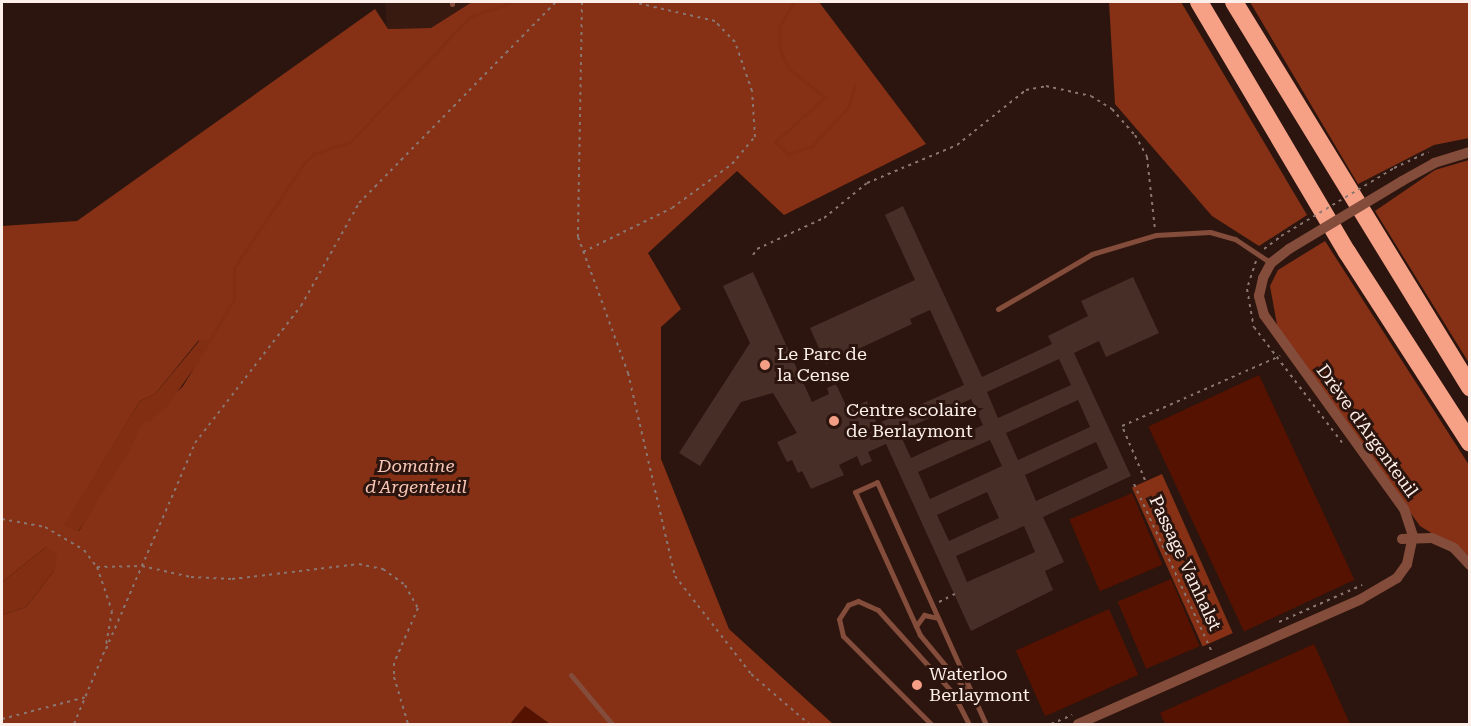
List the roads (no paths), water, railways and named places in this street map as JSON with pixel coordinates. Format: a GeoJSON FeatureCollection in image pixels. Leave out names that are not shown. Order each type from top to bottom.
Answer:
{"type":"FeatureCollection","features":[{"type":"Feature","properties":{"kind":"highway"},"geometry":{"type":"LineString","coordinates":[[1199,2],[1347,252],[1470,443]]}},
{"type":"Feature","properties":{"kind":"highway"},"geometry":{"type":"LineString","coordinates":[[1234,2],[1470,387]]}},
{"type":"Feature","properties":{"kind":"street"},"geometry":{"type":"LineString","coordinates":[[1271,263],[1289,249],[1434,163],[1470,152]]}},
{"type":"Feature","properties":{"kind":"street","name":"Drève d'Argenteuil"},"geometry":{"type":"LineString","coordinates":[[1271,263],[1259,296],[1264,315],[1287,352],[1404,508],[1407,538]]}},
{"type":"Feature","properties":{"kind":"street"},"geometry":{"type":"LineString","coordinates":[[1078,724],[1382,589],[1407,564],[1407,538],[1432,538],[1454,548],[1470,565]]}},
{"type":"Feature","properties":{"kind":"lane"},"geometry":{"type":"LineString","coordinates":[[998,309],[1092,254],[1156,235],[1210,232],[1235,239],[1271,263]]}},
{"type":"Feature","properties":{"kind":"lane"},"geometry":{"type":"LineString","coordinates":[[974,700],[916,627],[855,492],[877,482],[986,724]]}},
{"type":"Feature","properties":{"kind":"lane"},"geometry":{"type":"LineString","coordinates":[[931,724],[843,636],[839,619],[848,605],[858,601],[878,610],[953,693],[969,724]]}},
{"type":"Feature","properties":{"kind":"lane"},"geometry":{"type":"LineString","coordinates":[[916,627],[924,615],[938,618]]}},
{"type":"Feature","properties":{"kind":"lane"},"geometry":{"type":"LineString","coordinates":[[571,675],[612,724]]}},
{"type":"Feature","properties":{"kind":"waterway"},"geometry":{"type":"LineString","coordinates":[[209,341],[234,299],[234,268],[305,162],[313,154],[350,142],[471,16],[513,2]]}},
{"type":"Feature","properties":{"kind":"waterway"},"geometry":{"type":"LineString","coordinates":[[794,2],[779,26],[780,50],[789,69],[825,97],[775,142],[788,154],[812,146],[848,107],[855,85]]}},
{"type":"Feature","properties":{"kind":"place","name":"Le Parc de la Cense"},"geometry":{"type":"Point","coordinates":[765,365]}},
{"type":"Feature","properties":{"kind":"place","name":"Centre scolaire de Berlaymont"},"geometry":{"type":"Point","coordinates":[834,421]}},
{"type":"Feature","properties":{"kind":"place","name":"Waterloo Berlaymont"},"geometry":{"type":"Point","coordinates":[917,685]}},
{"type":"Feature","properties":{"kind":"park label","name":"Domaine d'Argenteuil"},"geometry":{"type":"Point","coordinates":[416,477]}}]}
